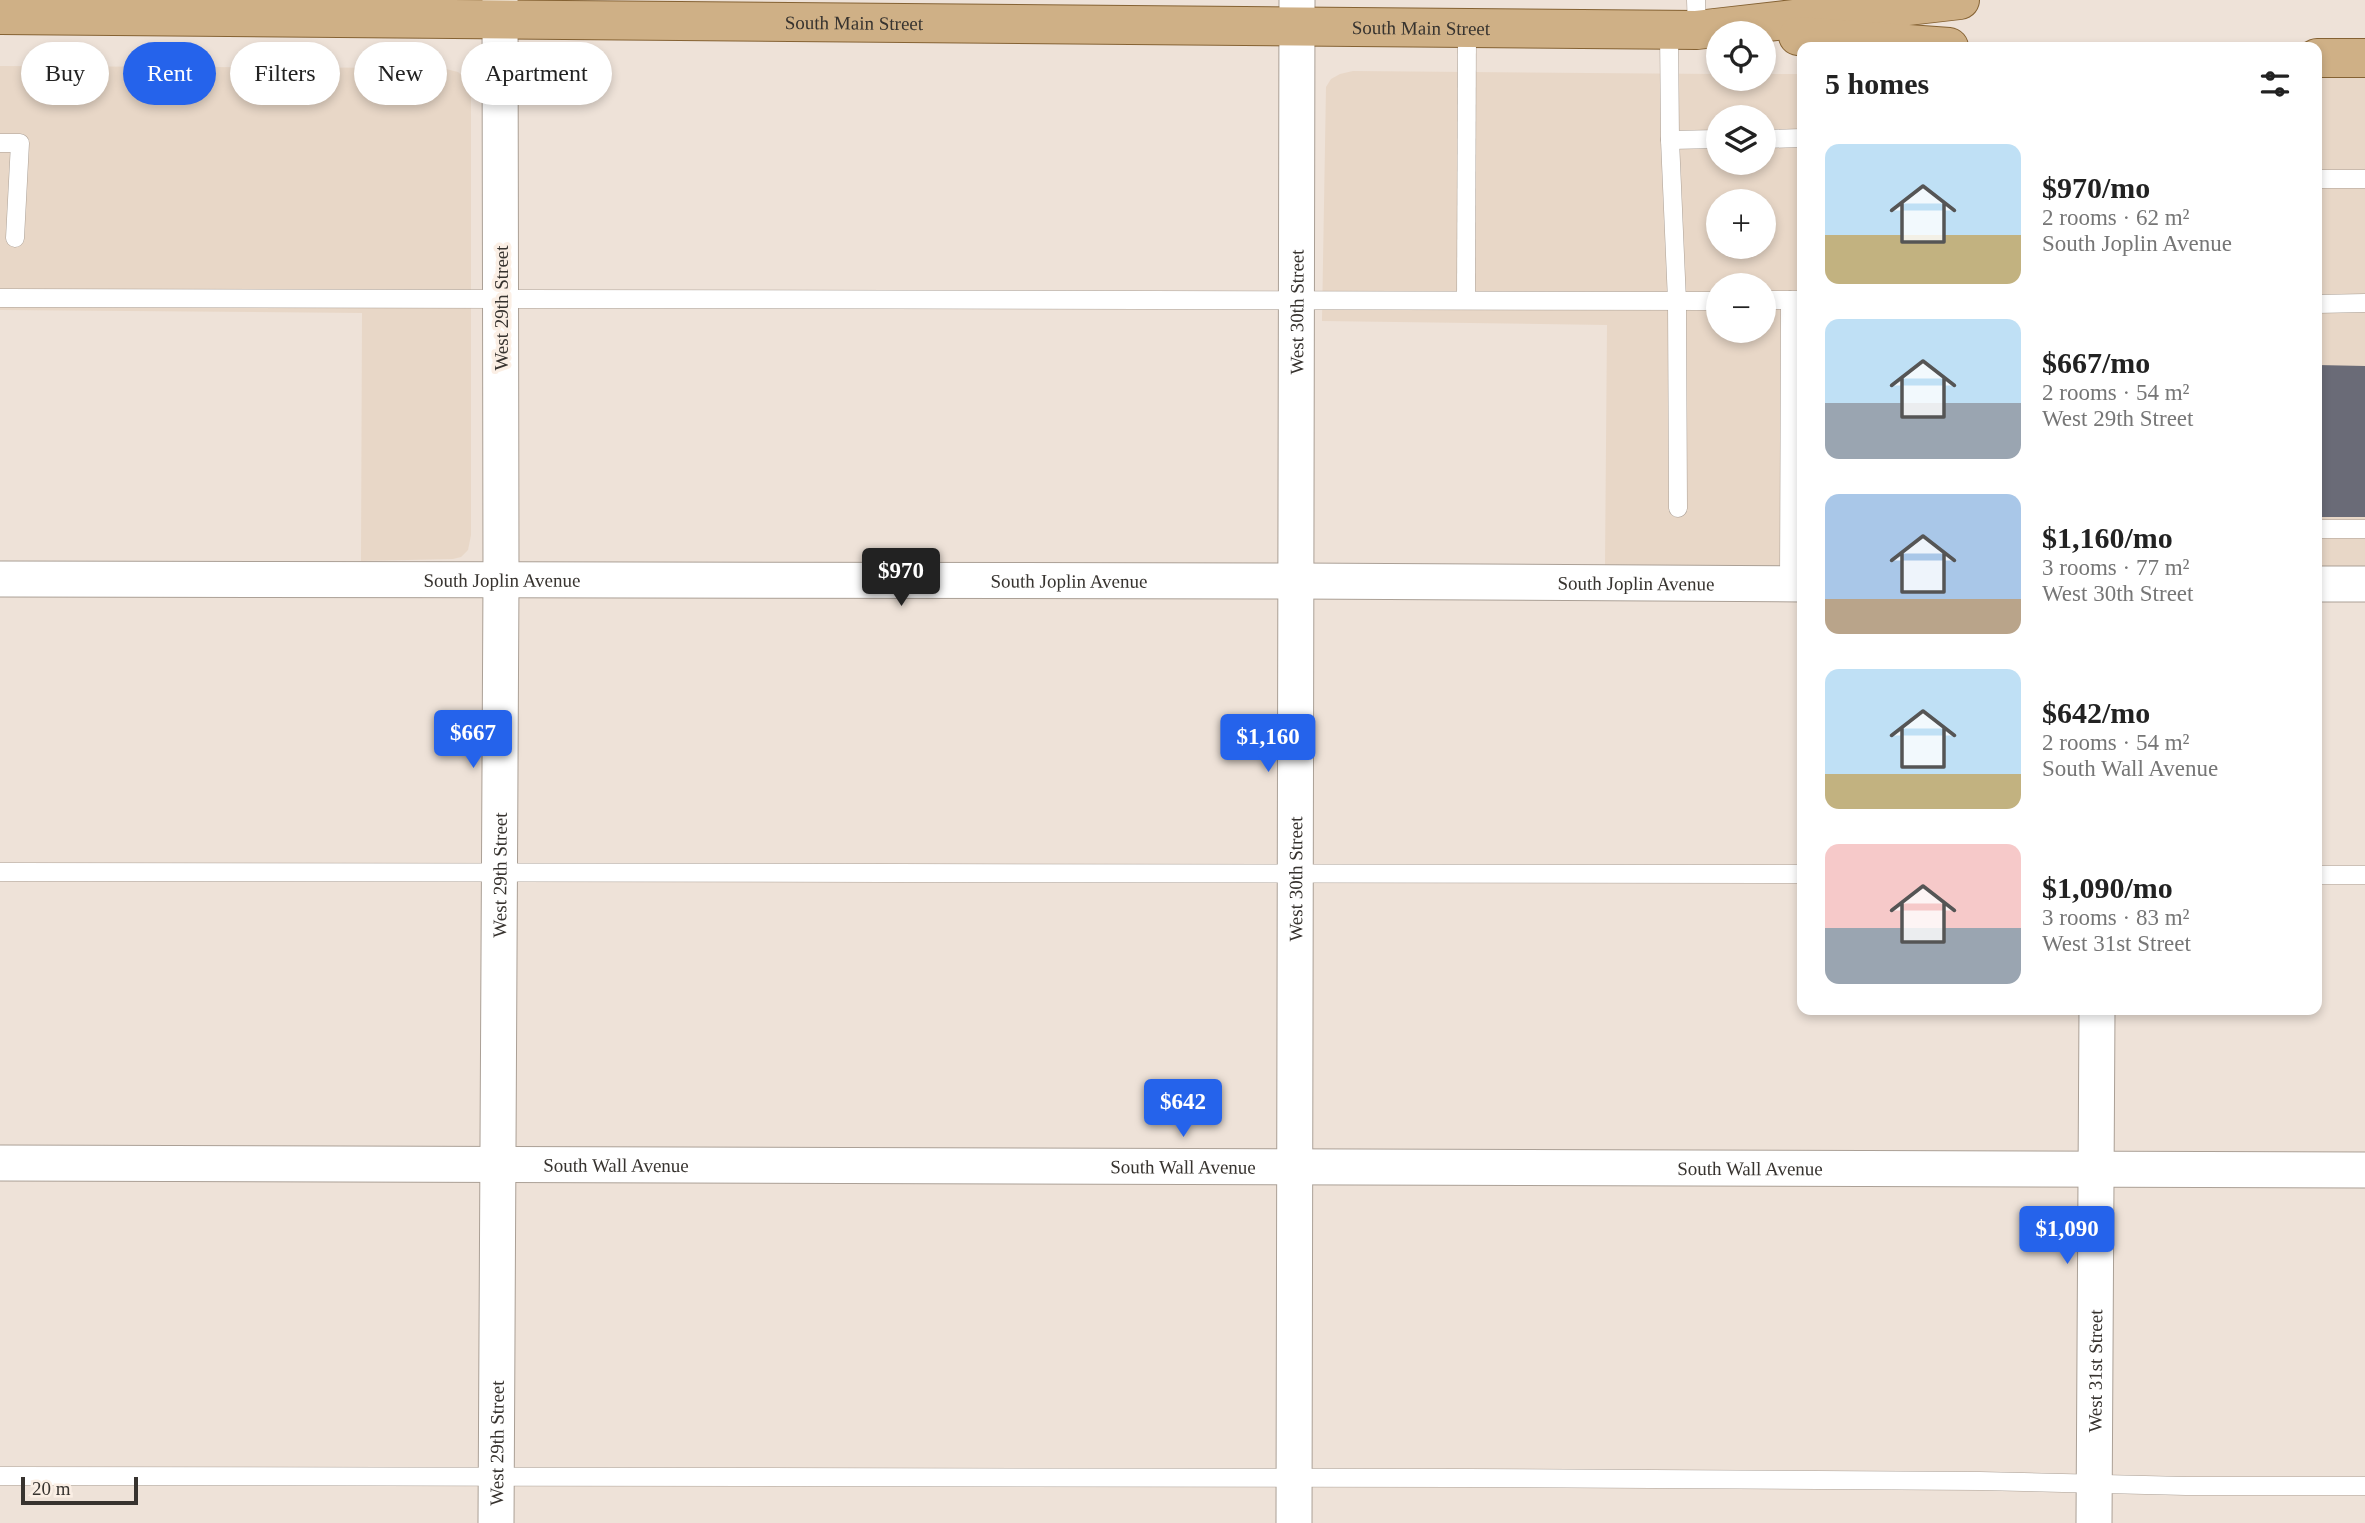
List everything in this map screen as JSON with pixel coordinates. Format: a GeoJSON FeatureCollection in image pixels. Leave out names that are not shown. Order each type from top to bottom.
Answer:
{"type":"FeatureCollection","features":[{"type":"Feature","properties":{"kind":"main road","name":"South Main Street"},"geometry":{"type":"LineString","coordinates":[[0,15],[500,9],[1297,13],[1467,28],[1692,22],[1960,0]]}},
{"type":"Feature","properties":{"kind":"main road"},"geometry":{"type":"LineString","coordinates":[[1776,35],[1878,42]]}},
{"type":"Feature","properties":{"kind":"main road"},"geometry":{"type":"LineString","coordinates":[[2322,58],[2365,58]]}},
{"type":"Feature","properties":{"kind":"street","name":"West 29th Street"},"geometry":{"type":"LineString","coordinates":[[496,1523],[501,580],[500,9]]}},
{"type":"Feature","properties":{"kind":"street","name":"West 30th Street"},"geometry":{"type":"LineString","coordinates":[[1294,1523],[1297,13]]}},
{"type":"Feature","properties":{"kind":"street","name":"South Joplin Avenue"},"geometry":{"type":"LineString","coordinates":[[0,579],[1796,584]]}},
{"type":"Feature","properties":{"kind":"street"},"geometry":{"type":"LineString","coordinates":[[2322,584],[2365,584]]}},
{"type":"Feature","properties":{"kind":"street","name":"West 31st Street"},"geometry":{"type":"LineString","coordinates":[[2094,1523],[2097,1015]]}},
{"type":"Feature","properties":{"kind":"street","name":"South Wall Avenue"},"geometry":{"type":"LineString","coordinates":[[0,1163],[2365,1170]]}},
{"type":"Feature","properties":{"kind":"lane"},"geometry":{"type":"LineString","coordinates":[[1678,508],[1677,301],[1670,140],[1692,22]]}},
{"type":"Feature","properties":{"kind":"lane"},"geometry":{"type":"LineString","coordinates":[[1466,300],[1467,28]]}},
{"type":"Feature","properties":{"kind":"lane"},"geometry":{"type":"LineString","coordinates":[[1776,139],[1797,138]]}},
{"type":"Feature","properties":{"kind":"lane"},"geometry":{"type":"LineString","coordinates":[[1670,140],[1706,139]]}},
{"type":"Feature","properties":{"kind":"lane"},"geometry":{"type":"LineString","coordinates":[[0,143],[20,143],[15,238]]}},
{"type":"Feature","properties":{"kind":"lane"},"geometry":{"type":"LineString","coordinates":[[2322,179],[2365,179]]}},
{"type":"Feature","properties":{"kind":"lane"},"geometry":{"type":"LineString","coordinates":[[0,298],[1706,301]]}},
{"type":"Feature","properties":{"kind":"lane"},"geometry":{"type":"LineString","coordinates":[[1776,300],[1796,300],[1796,584]]}},
{"type":"Feature","properties":{"kind":"lane"},"geometry":{"type":"LineString","coordinates":[[2322,304],[2365,303]]}},
{"type":"Feature","properties":{"kind":"lane"},"geometry":{"type":"LineString","coordinates":[[2322,529],[2365,529]]}},
{"type":"Feature","properties":{"kind":"lane"},"geometry":{"type":"LineString","coordinates":[[0,872],[1797,874]]}},
{"type":"Feature","properties":{"kind":"lane"},"geometry":{"type":"LineString","coordinates":[[2322,875],[2365,875]]}},
{"type":"Feature","properties":{"kind":"lane"},"geometry":{"type":"LineString","coordinates":[[0,1476],[214,1478],[497,1475],[1025,1479],[1294,1477],[1980,1480],[2094,1484],[2365,1486]]}},
{"type":"Feature","properties":{"kind":"shaded area"},"geometry":{"type":"Polygon","coordinates":[[[0,66],[21,66],[21,105],[109,105],[109,66],[123,67],[123,105],[216,105],[216,67],[230,67],[230,105],[340,105],[340,68],[354,68],[354,105],[447,105],[447,69],[458,72],[461,75],[461,105],[471,105],[471,535],[468,550],[461,557],[453,559],[361,561],[362,313],[0,310],[0,66]]]}},
{"type":"Feature","properties":{"kind":"shaded area"},"geometry":{"type":"Polygon","coordinates":[[[1353,71],[1706,74],[1706,91],[1776,91],[1776,74],[1797,74],[1797,566],[1605,565],[1607,325],[1322,321],[1326,87],[1331,79],[1353,71]]]}},
{"type":"Feature","properties":{"kind":"shaded area"},"geometry":{"type":"Polygon","coordinates":[[[2322,78],[2365,78],[2365,569],[2322,569],[2322,78]]]}},
{"type":"Feature","properties":{"kind":"building"},"geometry":{"type":"Polygon","coordinates":[[[2322,365],[2365,366],[2365,517],[2322,517],[2322,365]]]}}]}
